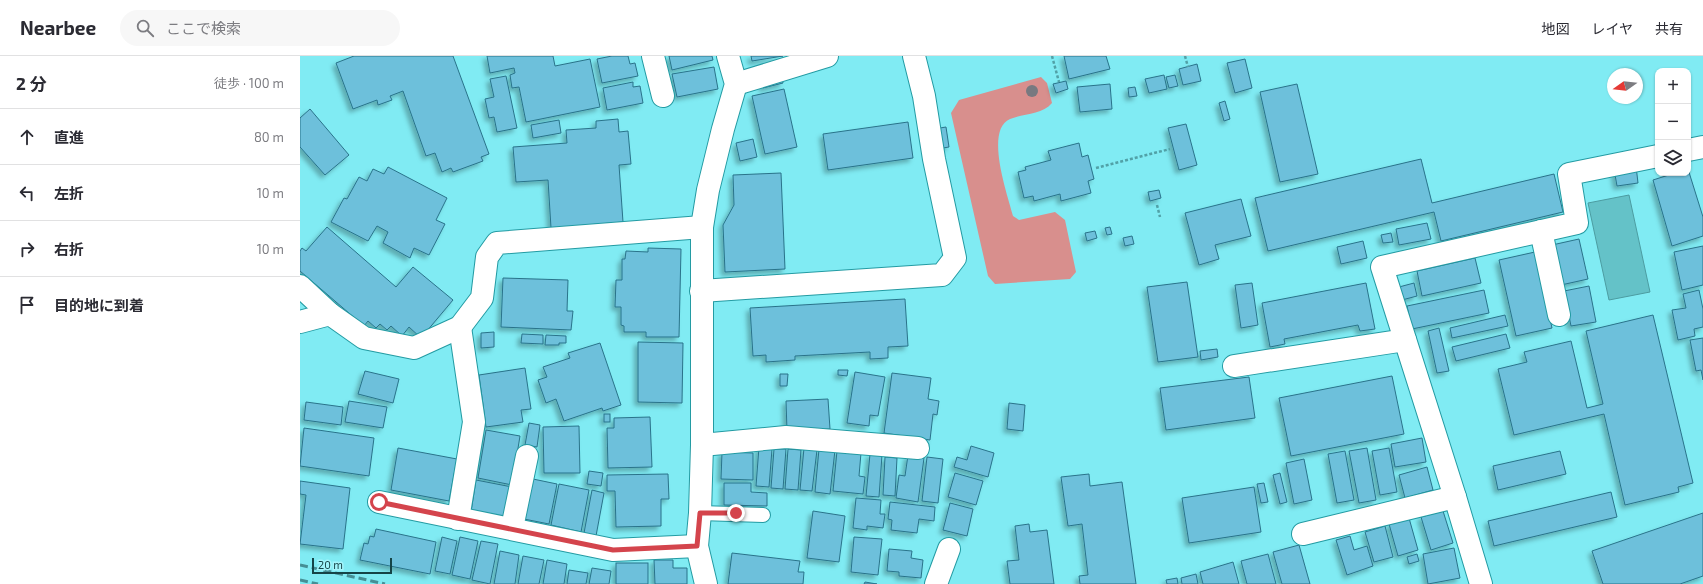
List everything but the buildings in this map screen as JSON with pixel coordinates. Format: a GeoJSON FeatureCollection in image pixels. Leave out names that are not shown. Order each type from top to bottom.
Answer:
{"type":"FeatureCollection","features":[{"type":"Feature","properties":{"kind":"street"},"geometry":{"type":"LineString","coordinates":[[653,56],[663,96]]}},
{"type":"Feature","properties":{"kind":"street"},"geometry":{"type":"LineString","coordinates":[[706,584],[697,546],[700,513],[702,445],[702,227],[708,190],[736,84],[728,56]]}},
{"type":"Feature","properties":{"kind":"street"},"geometry":{"type":"LineString","coordinates":[[736,84],[827,56]]}},
{"type":"Feature","properties":{"kind":"street"},"geometry":{"type":"LineString","coordinates":[[701,290],[942,275],[955,258],[934,159],[924,96],[914,56]]}},
{"type":"Feature","properties":{"kind":"street"},"geometry":{"type":"LineString","coordinates":[[1691,149],[1703,147]]}},
{"type":"Feature","properties":{"kind":"street"},"geometry":{"type":"LineString","coordinates":[[1481,584],[1382,266],[1577,223],[1569,174],[1655,157]]}},
{"type":"Feature","properties":{"kind":"street"},"geometry":{"type":"LineString","coordinates":[[300,286],[330,314],[364,338],[414,348],[460,328],[482,298],[487,257],[497,243],[702,227]]}},
{"type":"Feature","properties":{"kind":"street"},"geometry":{"type":"LineString","coordinates":[[1541,231],[1559,316]]}},
{"type":"Feature","properties":{"kind":"street"},"geometry":{"type":"LineString","coordinates":[[300,322],[330,314]]}},
{"type":"Feature","properties":{"kind":"street"},"geometry":{"type":"LineString","coordinates":[[458,519],[474,422],[460,328]]}},
{"type":"Feature","properties":{"kind":"street"},"geometry":{"type":"LineString","coordinates":[[1234,366],[1405,340]]}},
{"type":"Feature","properties":{"kind":"street"},"geometry":{"type":"LineString","coordinates":[[702,445],[786,437],[918,448]]}},
{"type":"Feature","properties":{"kind":"street"},"geometry":{"type":"LineString","coordinates":[[512,528],[527,456]]}},
{"type":"Feature","properties":{"kind":"street"},"geometry":{"type":"LineString","coordinates":[[1303,534],[1455,497]]}},
{"type":"Feature","properties":{"kind":"street"},"geometry":{"type":"LineString","coordinates":[[379,502],[458,519],[512,528],[613,550],[697,546]]}},
{"type":"Feature","properties":{"kind":"street"},"geometry":{"type":"LineString","coordinates":[[936,584],[949,549]]}},
{"type":"Feature","properties":{"kind":"lane"},"geometry":{"type":"LineString","coordinates":[[700,513],[763,515]]}},
{"type":"Feature","properties":{"kind":"path"},"geometry":{"type":"LineString","coordinates":[[1052,56],[1059,82]]}},
{"type":"Feature","properties":{"kind":"path"},"geometry":{"type":"LineString","coordinates":[[1185,56],[1188,67]]}},
{"type":"Feature","properties":{"kind":"path"},"geometry":{"type":"LineString","coordinates":[[1096,168],[1170,149]]}},
{"type":"Feature","properties":{"kind":"path"},"geometry":{"type":"LineString","coordinates":[[1157,205],[1160,217]]}},
{"type":"Feature","properties":{"kind":"shaded area"},"geometry":{"type":"Polygon","coordinates":[[[1041,77],[1047,83],[1052,103],[1048,107],[1038,112],[1010,119],[1002,126],[999,136],[998,149],[1000,164],[1013,216],[1019,220],[1055,212],[1065,220],[1076,272],[1070,279],[995,284],[988,276],[951,113],[959,100],[1041,77]]]}},
{"type":"Feature","properties":{"kind":"water"},"geometry":{"type":"Polygon","coordinates":[[[1629,195],[1650,292],[1609,300],[1588,203],[1629,195]]]}},
{"type":"Feature","properties":{"kind":"railway"},"geometry":{"type":"LineString","coordinates":[[300,565],[385,584]]}},
{"type":"Feature","properties":{"kind":"railway"},"geometry":{"type":"LineString","coordinates":[[300,580],[318,584]]}},
{"type":"Feature","properties":{"kind":"route"},"geometry":{"type":"LineString","coordinates":[[379,502],[458,519],[512,528],[613,550],[697,546],[700,513],[736,513]]}}]}
